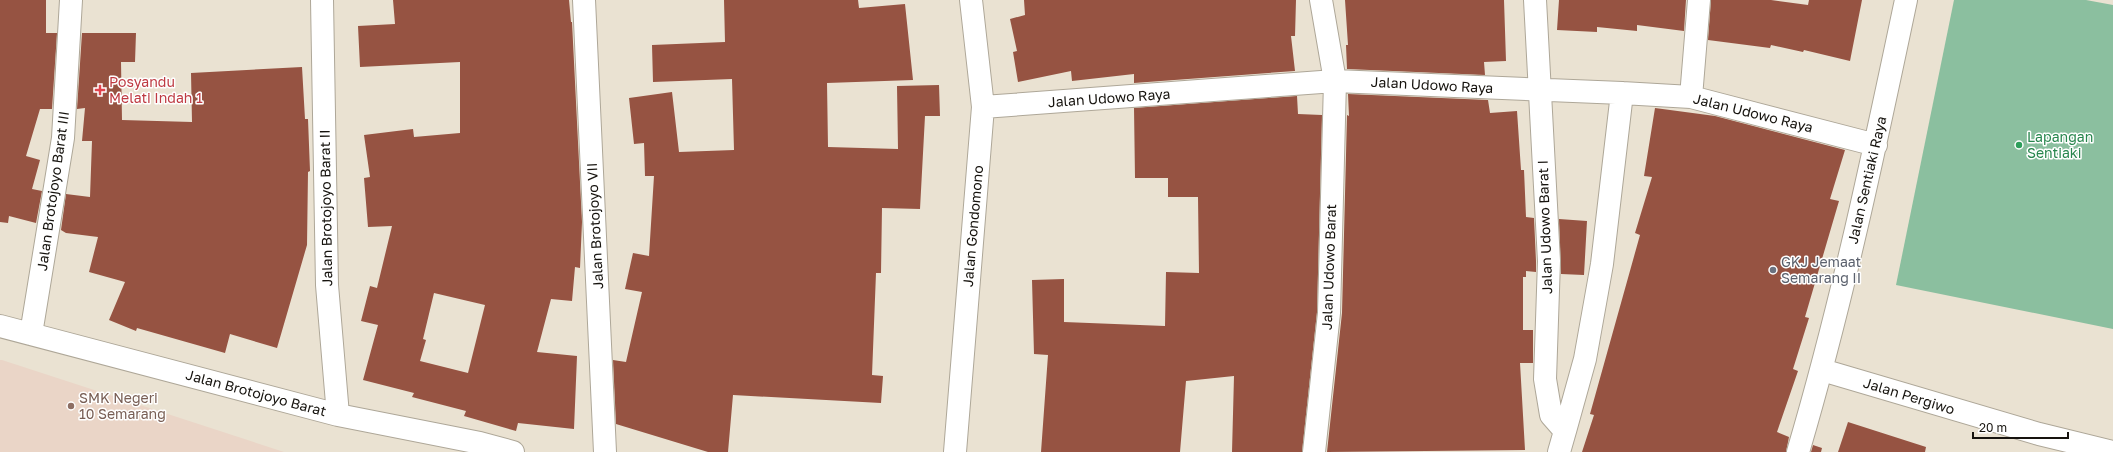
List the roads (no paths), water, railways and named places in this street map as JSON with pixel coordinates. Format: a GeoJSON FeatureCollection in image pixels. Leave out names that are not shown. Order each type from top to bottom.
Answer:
{"type":"FeatureCollection","features":[{"type":"Feature","properties":{"kind":"street","name":"Jalan Brotojoyo Barat III"},"geometry":{"type":"LineString","coordinates":[[31,334],[63,138],[71,0]]}},
{"type":"Feature","properties":{"kind":"street","name":"Jalan Brotojoyo Barat II"},"geometry":{"type":"LineString","coordinates":[[322,0],[327,284],[338,415]]}},
{"type":"Feature","properties":{"kind":"street","name":"Jalan Brotojoyo VII"},"geometry":{"type":"LineString","coordinates":[[584,0],[606,452]]}},
{"type":"Feature","properties":{"kind":"street","name":"Jalan Gondomono"},"geometry":{"type":"LineString","coordinates":[[955,452],[983,108],[971,0]]}},
{"type":"Feature","properties":{"kind":"street","name":"Jalan Udowo Barat"},"geometry":{"type":"LineString","coordinates":[[1314,452],[1329,313],[1335,81],[1321,0]]}},
{"type":"Feature","properties":{"kind":"street","name":"Jalan Udowo Barat I"},"geometry":{"type":"LineString","coordinates":[[1534,0],[1549,261],[1545,379],[1552,416],[1564,431]]}},
{"type":"Feature","properties":{"kind":"street"},"geometry":{"type":"LineString","coordinates":[[1691,97],[1699,0]]}},
{"type":"Feature","properties":{"kind":"street","name":"Jalan Sentiaki Raya"},"geometry":{"type":"LineString","coordinates":[[1798,452],[1822,370],[1876,145],[1906,0]]}},
{"type":"Feature","properties":{"kind":"street","name":"Jalan Udowo Raya"},"geometry":{"type":"LineString","coordinates":[[983,108],[1335,81],[1622,92],[1691,97],[1876,145]]}},
{"type":"Feature","properties":{"kind":"street"},"geometry":{"type":"LineString","coordinates":[[1559,452],[1585,359],[1602,264],[1622,92]]}},
{"type":"Feature","properties":{"kind":"street","name":"Jalan Brotojoyo Barat"},"geometry":{"type":"LineString","coordinates":[[0,326],[338,415],[479,447],[513,452]]}},
{"type":"Feature","properties":{"kind":"street","name":"Jalan Pergiwo"},"geometry":{"type":"LineString","coordinates":[[1822,370],[2036,443],[2113,452]]}},
{"type":"Feature","properties":{"kind":"place","name":"Posyandu Melati Indah 1"},"geometry":{"type":"Point","coordinates":[100,90]}},
{"type":"Feature","properties":{"kind":"place","name":"Lapangan Sentiaki"},"geometry":{"type":"Point","coordinates":[2019,145]}},
{"type":"Feature","properties":{"kind":"place","name":"GKJ Jemaat Semarang II"},"geometry":{"type":"Point","coordinates":[1773,270]}},
{"type":"Feature","properties":{"kind":"place","name":"SMK Negeri 10 Semarang"},"geometry":{"type":"Point","coordinates":[71,406]}}]}
